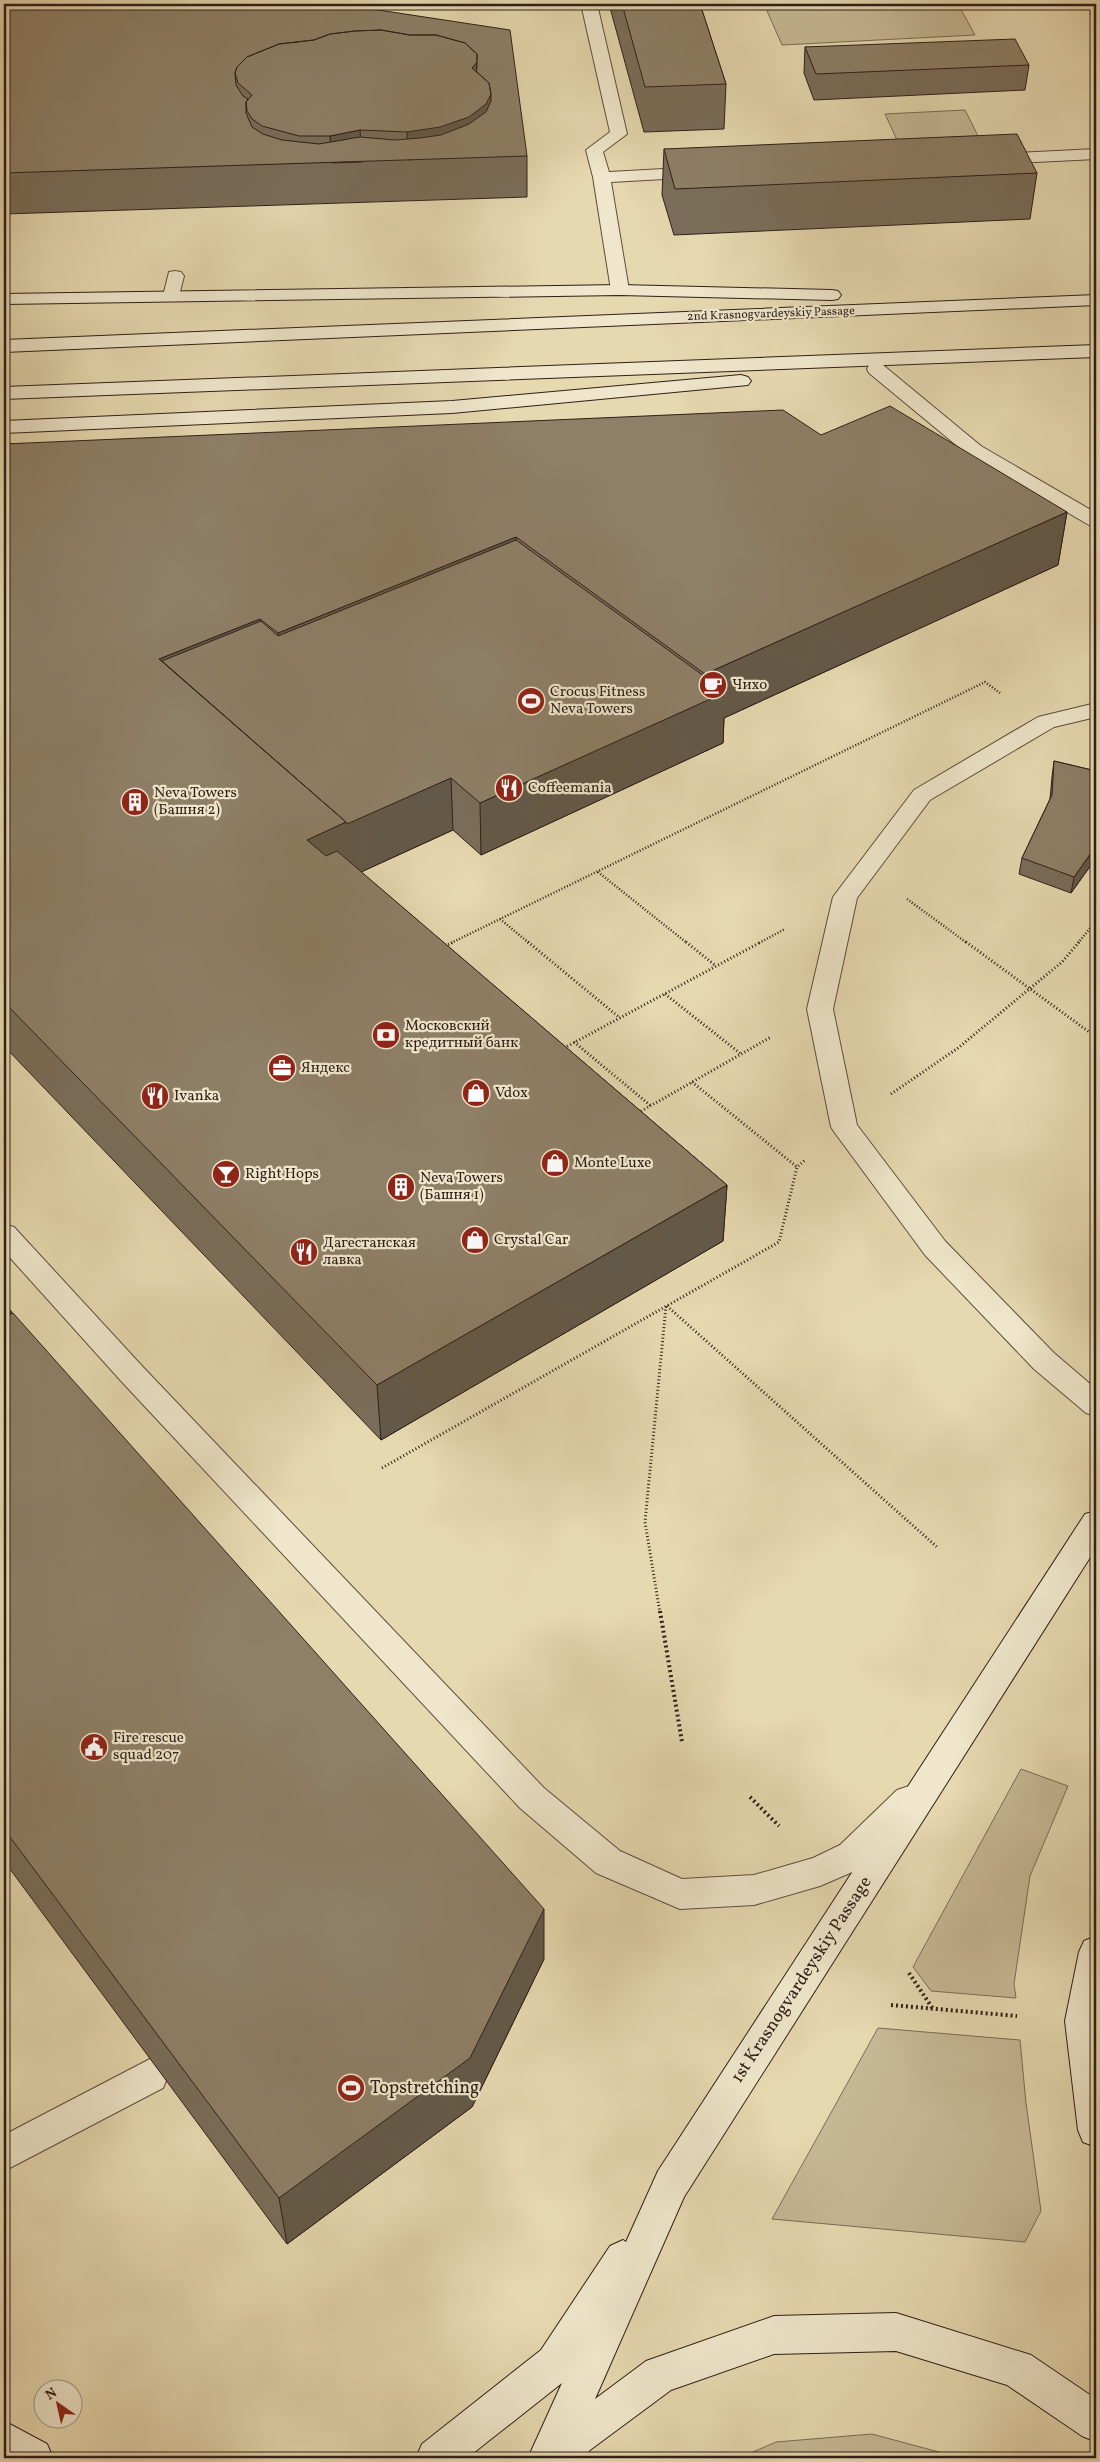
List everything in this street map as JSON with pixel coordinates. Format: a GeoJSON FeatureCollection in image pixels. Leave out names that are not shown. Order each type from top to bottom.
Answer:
{"type":"FeatureCollection","features":[{"type":"Feature","properties":{"kind":"main road"},"geometry":{"type":"LineString","coordinates":[[589,4],[619,134],[594,150],[602,177],[620,290]]}},
{"type":"Feature","properties":{"kind":"main road"},"geometry":{"type":"LineString","coordinates":[[978,160],[1096,154]]}},
{"type":"Feature","properties":{"kind":"main road"},"geometry":{"type":"LineString","coordinates":[[602,177],[721,171]]}},
{"type":"Feature","properties":{"kind":"main road"},"geometry":{"type":"LineString","coordinates":[[172,296],[175,276]]}},
{"type":"Feature","properties":{"kind":"main road"},"geometry":{"type":"LineString","coordinates":[[4,299],[620,290],[1074,301]]}},
{"type":"Feature","properties":{"kind":"main road","name":"2nd Krasnogvardeyskiy Passage"},"geometry":{"type":"LineString","coordinates":[[4,346],[1096,300]]}},
{"type":"Feature","properties":{"kind":"main road"},"geometry":{"type":"LineString","coordinates":[[4,427],[452,407],[1075,351]]}},
{"type":"Feature","properties":{"kind":"main road"},"geometry":{"type":"LineString","coordinates":[[4,393],[1096,351]]}},
{"type":"Feature","properties":{"kind":"main road"},"geometry":{"type":"LineString","coordinates":[[876,369],[974,450],[1096,521]]}},
{"type":"Feature","properties":{"kind":"main road"},"geometry":{"type":"LineString","coordinates":[[1096,710],[1046,722],[922,795],[844,897],[820,1009],[844,1127],[935,1248],[1044,1362],[1096,1405]]}},
{"type":"Feature","properties":{"kind":"main road"},"geometry":{"type":"LineString","coordinates":[[4,1234],[138,1381],[532,1798],[608,1862],[680,1894],[754,1890],[820,1871],[852,1856],[935,1775]]}},
{"type":"Feature","properties":{"kind":"main road","name":"1st Krasnogvardeyskiy Passage"},"geometry":{"type":"LineString","coordinates":[[548,2458],[671,2184],[1096,1523]]}},
{"type":"Feature","properties":{"kind":"main road"},"geometry":{"type":"LineString","coordinates":[[1096,1952],[1083,2021],[1096,2130]]}},
{"type":"Feature","properties":{"kind":"main road"},"geometry":{"type":"LineString","coordinates":[[4,2154],[150,2076]]}},
{"type":"Feature","properties":{"kind":"main road"},"geometry":{"type":"LineString","coordinates":[[436,2458],[555,2364],[671,2184]]}},
{"type":"Feature","properties":{"kind":"main road"},"geometry":{"type":"LineString","coordinates":[[557,2458],[576,2436],[660,2375],[774,2334],[896,2332],[1017,2369],[1096,2422]]}},
{"type":"Feature","properties":{"kind":"main road"},"geometry":{"type":"LineString","coordinates":[[4,2441],[33,2458]]}},
{"type":"Feature","properties":{"kind":"path"},"geometry":{"type":"LineString","coordinates":[[444,947],[985,682],[1046,722]]}},
{"type":"Feature","properties":{"kind":"path"},"geometry":{"type":"LineString","coordinates":[[866,870],[1096,1037]]}},
{"type":"Feature","properties":{"kind":"path"},"geometry":{"type":"LineString","coordinates":[[598,872],[716,966]]}},
{"type":"Feature","properties":{"kind":"path"},"geometry":{"type":"LineString","coordinates":[[561,1050],[844,897]]}},
{"type":"Feature","properties":{"kind":"path"},"geometry":{"type":"LineString","coordinates":[[500,919],[620,1018]]}},
{"type":"Feature","properties":{"kind":"path"},"geometry":{"type":"LineString","coordinates":[[382,1468],[779,1242],[797,1167],[844,1127],[958,1048],[1062,962],[1096,921]]}},
{"type":"Feature","properties":{"kind":"path"},"geometry":{"type":"LineString","coordinates":[[665,993],[741,1054]]}},
{"type":"Feature","properties":{"kind":"path"},"geometry":{"type":"LineString","coordinates":[[634,1115],[820,1009]]}},
{"type":"Feature","properties":{"kind":"path"},"geometry":{"type":"LineString","coordinates":[[574,1042],[651,1106]]}},
{"type":"Feature","properties":{"kind":"path"},"geometry":{"type":"LineString","coordinates":[[692,1082],[797,1167]]}},
{"type":"Feature","properties":{"kind":"path"},"geometry":{"type":"LineString","coordinates":[[666,1306],[937,1547]]}},
{"type":"Feature","properties":{"kind":"path"},"geometry":{"type":"LineString","coordinates":[[666,1306],[645,1522],[682,1742]]}},
{"type":"Feature","properties":{"kind":"path"},"geometry":{"type":"LineString","coordinates":[[750,1797],[783,1830]]}},
{"type":"Feature","properties":{"kind":"path"},"geometry":{"type":"LineString","coordinates":[[909,1973],[934,2009]]}},
{"type":"Feature","properties":{"kind":"path"},"geometry":{"type":"LineString","coordinates":[[890,2005],[1017,2016]]}},
{"type":"Feature","properties":{"kind":"shaded area"},"geometry":{"type":"Polygon","coordinates":[[[764,4],[958,4],[975,35],[782,45],[764,4]]]}},
{"type":"Feature","properties":{"kind":"shaded area"},"geometry":{"type":"Polygon","coordinates":[[[965,110],[978,136],[897,140],[885,114],[965,110]]]}},
{"type":"Feature","properties":{"kind":"shaded area"},"geometry":{"type":"Polygon","coordinates":[[[1021,1769],[1068,1786],[1030,1876],[1014,1984],[1016,1998],[931,1991],[913,1967],[1021,1769]]]}},
{"type":"Feature","properties":{"kind":"shaded area"},"geometry":{"type":"Polygon","coordinates":[[[878,2028],[1020,2040],[1026,2103],[1041,2211],[1025,2242],[772,2219],[878,2028]]]}},
{"type":"Feature","properties":{"kind":"shaded area"},"geometry":{"type":"Polygon","coordinates":[[[872,2434],[961,2458],[739,2458],[776,2442],[872,2434]]]}},
{"type":"Feature","properties":{"kind":"building"},"geometry":{"type":"Polygon","coordinates":[[[4,4],[339,4],[510,30],[527,156],[4,173],[4,4]],[[381,30],[330,34],[314,40],[279,44],[247,57],[237,67],[235,73],[236,85],[243,96],[248,99],[246,102],[246,113],[252,127],[263,134],[282,140],[319,144],[360,137],[395,140],[441,135],[469,124],[486,112],[491,101],[491,94],[489,83],[476,71],[477,54],[465,43],[436,35],[410,35],[381,30]]]}},
{"type":"Feature","properties":{"kind":"building"},"geometry":{"type":"Polygon","coordinates":[[[622,4],[700,4],[726,84],[645,87],[622,4]]]}},
{"type":"Feature","properties":{"kind":"building"},"geometry":{"type":"Polygon","coordinates":[[[381,30],[410,35],[436,35],[465,43],[477,54],[477,62],[472,68],[489,83],[491,94],[486,104],[469,117],[440,127],[407,132],[360,130],[330,136],[299,136],[262,126],[252,119],[247,111],[246,102],[252,95],[238,83],[235,73],[237,67],[247,57],[279,44],[314,40],[330,34],[381,30]]]}},
{"type":"Feature","properties":{"kind":"building"},"geometry":{"type":"Polygon","coordinates":[[[1015,39],[1029,65],[816,74],[805,47],[1015,39]]]}},
{"type":"Feature","properties":{"kind":"building"},"geometry":{"type":"Polygon","coordinates":[[[1017,134],[1037,173],[675,189],[664,149],[1017,134]]]}},
{"type":"Feature","properties":{"kind":"building"},"geometry":{"type":"Polygon","coordinates":[[[890,406],[1067,512],[705,674],[516,537],[278,633],[260,619],[159,659],[346,822],[307,840],[326,856],[337,851],[727,1185],[377,1385],[4,1002],[4,444],[783,410],[821,435],[890,406]]]}},
{"type":"Feature","properties":{"kind":"building"},"geometry":{"type":"Polygon","coordinates":[[[516,540],[726,692],[480,803],[451,778],[347,824],[162,661],[261,621],[278,636],[516,540]]]}},
{"type":"Feature","properties":{"kind":"building"},"geometry":{"type":"Polygon","coordinates":[[[1054,761],[1096,771],[1096,846],[1074,877],[1022,858],[1052,795],[1054,761]]]}},
{"type":"Feature","properties":{"kind":"building"},"geometry":{"type":"Polygon","coordinates":[[[4,1303],[12,1312],[4,1317],[4,1303]]]}},
{"type":"Feature","properties":{"kind":"building"},"geometry":{"type":"Polygon","coordinates":[[[13,1313],[544,1909],[470,2058],[279,2198],[4,1829],[4,1317],[13,1313]]]}},
{"type":"Feature","properties":{"kind":"place","name":"Чихо"},"geometry":{"type":"Point","coordinates":[713,685]}},
{"type":"Feature","properties":{"kind":"place","name":"Crocus Fitness Neva Towers"},"geometry":{"type":"Point","coordinates":[531,701]}},
{"type":"Feature","properties":{"kind":"place","name":"Coffeemania"},"geometry":{"type":"Point","coordinates":[509,788]}},
{"type":"Feature","properties":{"kind":"place","name":"Neva Towers (Башня 2)"},"geometry":{"type":"Point","coordinates":[135,802]}},
{"type":"Feature","properties":{"kind":"place","name":"Московский кредитный банк"},"geometry":{"type":"Point","coordinates":[386,1035]}},
{"type":"Feature","properties":{"kind":"place","name":"Яндекс"},"geometry":{"type":"Point","coordinates":[282,1068]}},
{"type":"Feature","properties":{"kind":"place","name":"Vdox"},"geometry":{"type":"Point","coordinates":[476,1093]}},
{"type":"Feature","properties":{"kind":"place","name":"Ivanka"},"geometry":{"type":"Point","coordinates":[155,1096]}},
{"type":"Feature","properties":{"kind":"place","name":"Monte Luxe"},"geometry":{"type":"Point","coordinates":[555,1163]}},
{"type":"Feature","properties":{"kind":"place","name":"Right Hops"},"geometry":{"type":"Point","coordinates":[226,1174]}},
{"type":"Feature","properties":{"kind":"place","name":"Neva Towers (Башня 1)"},"geometry":{"type":"Point","coordinates":[401,1187]}},
{"type":"Feature","properties":{"kind":"place","name":"Crystal Car"},"geometry":{"type":"Point","coordinates":[475,1240]}},
{"type":"Feature","properties":{"kind":"place","name":"Дагестанская лавка"},"geometry":{"type":"Point","coordinates":[304,1252]}},
{"type":"Feature","properties":{"kind":"place","name":"Fire rescue squad 207"},"geometry":{"type":"Point","coordinates":[94,1747]}},
{"type":"Feature","properties":{"kind":"place","name":"Topstretching"},"geometry":{"type":"Point","coordinates":[351,2088]}}]}
